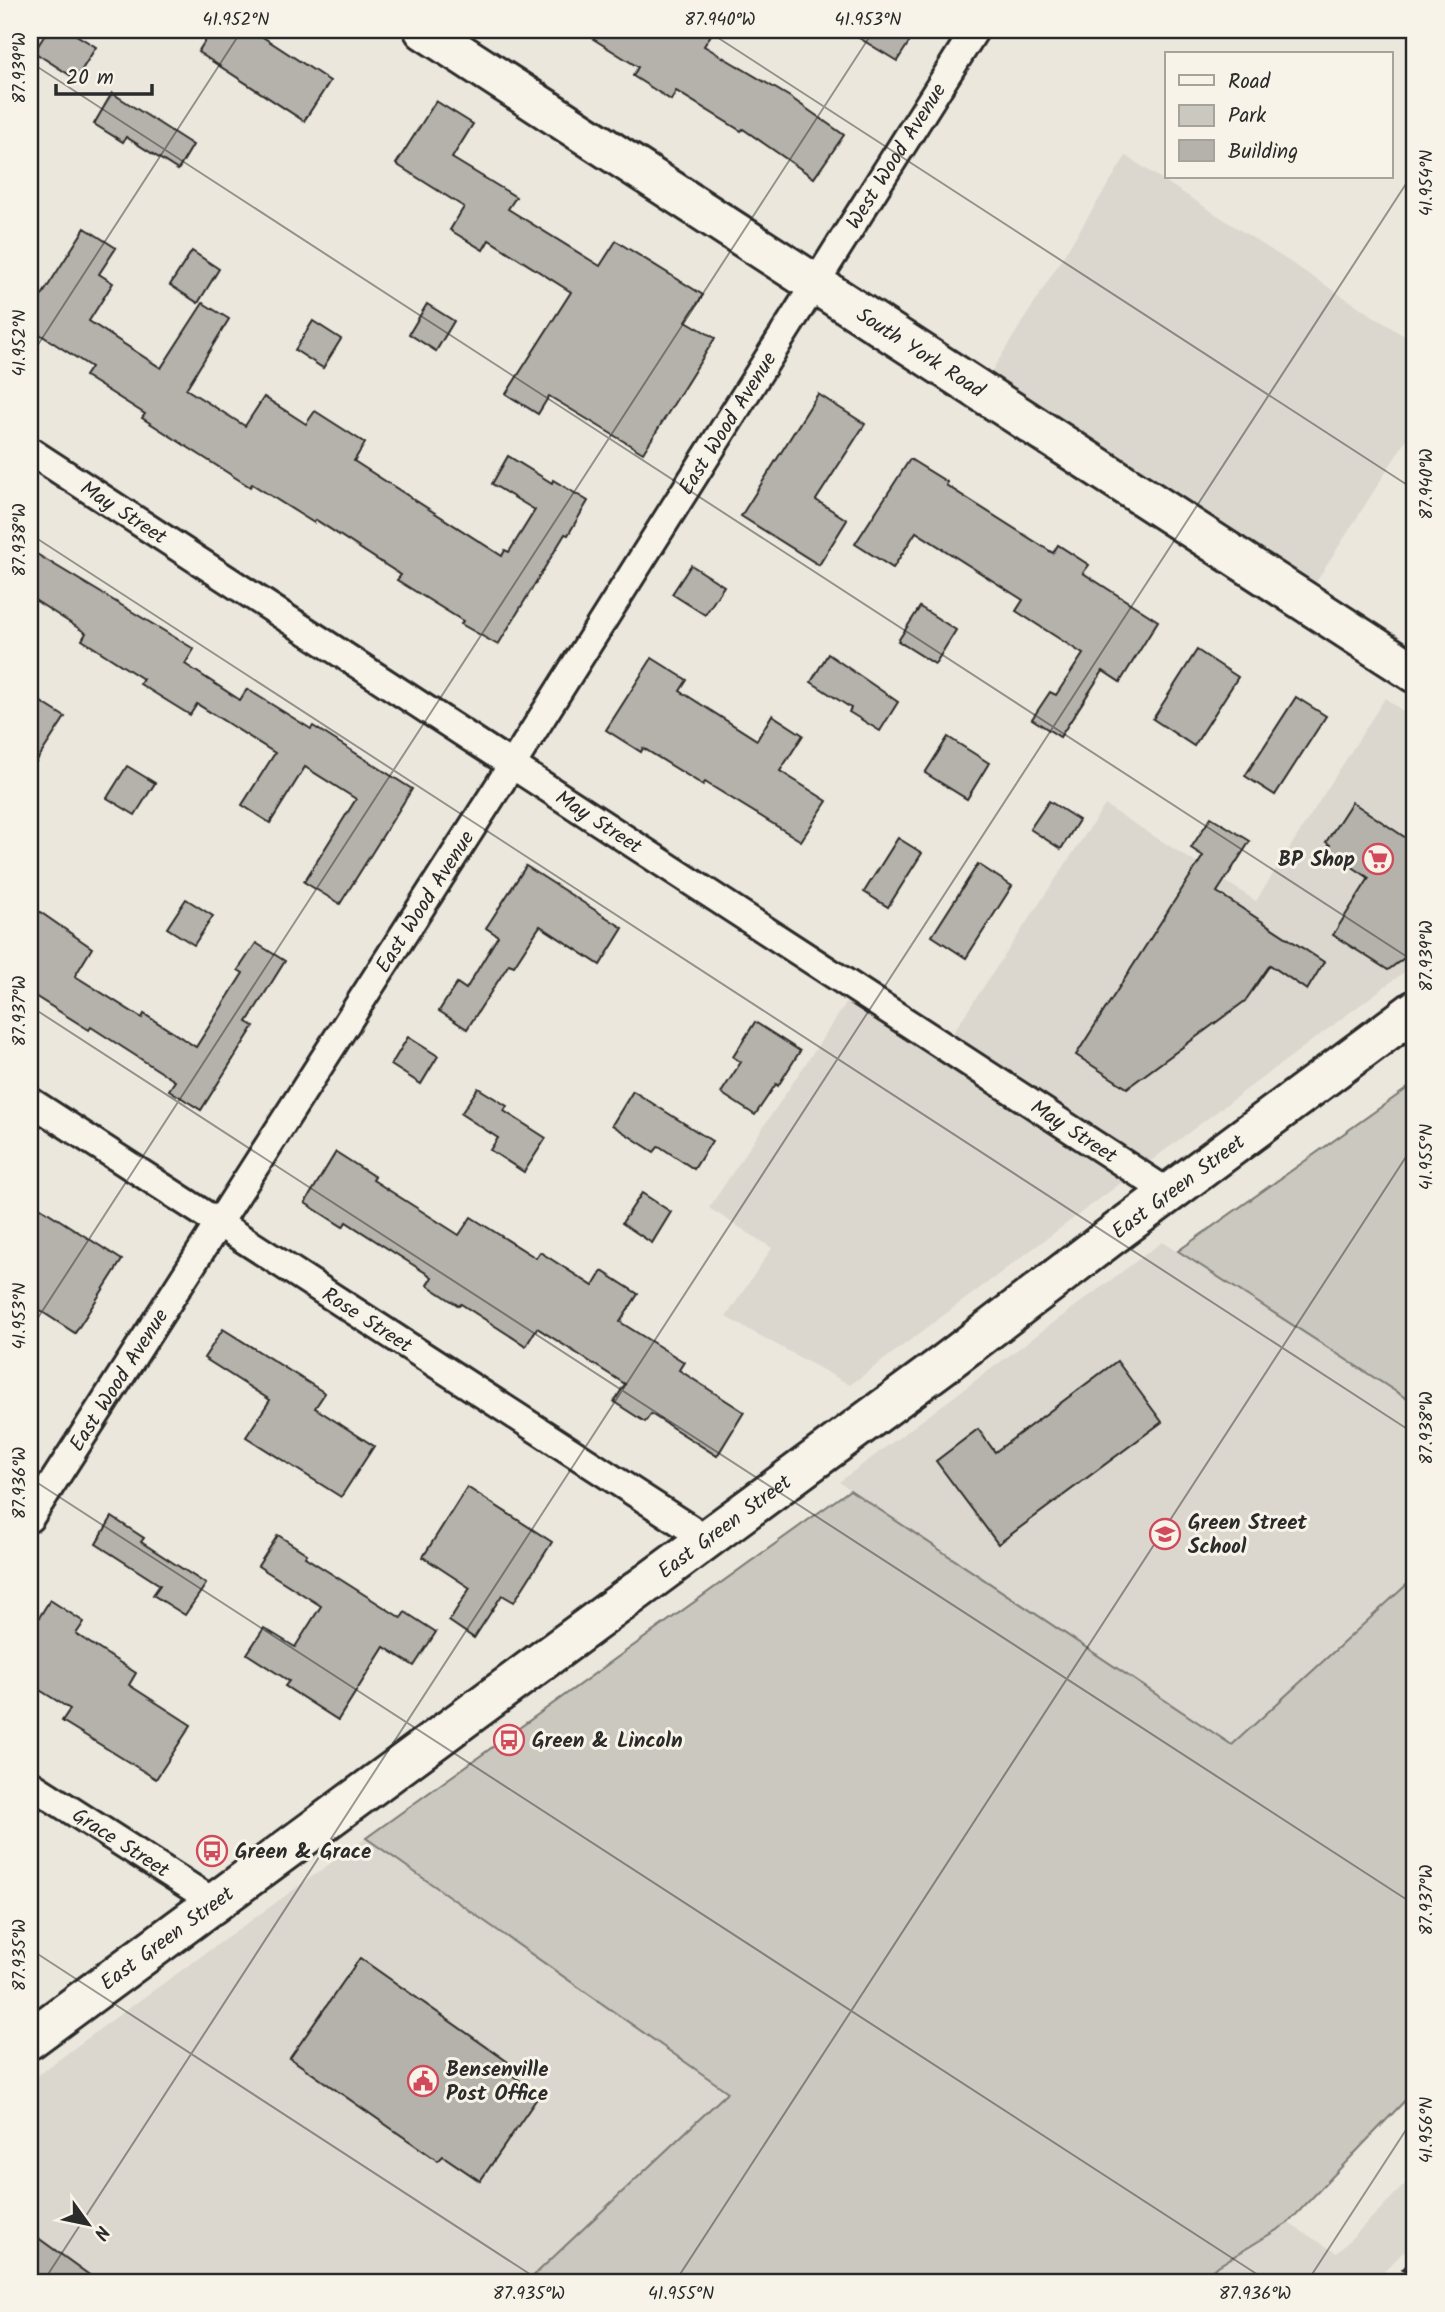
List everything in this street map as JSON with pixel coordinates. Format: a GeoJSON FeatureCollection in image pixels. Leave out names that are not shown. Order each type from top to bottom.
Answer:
{"type":"FeatureCollection","features":[{"type":"Feature","properties":{"kind":"street","name":"South York Road"},"geometry":{"type":"LineString","coordinates":[[424,30],[1415,673]]}},
{"type":"Feature","properties":{"kind":"street","name":"West Wood Avenue"},"geometry":{"type":"LineString","coordinates":[[815,283],[975,30]]}},
{"type":"Feature","properties":{"kind":"street","name":"East Wood Avenue"},"geometry":{"type":"LineString","coordinates":[[30,1518],[512,765],[815,283]]}},
{"type":"Feature","properties":{"kind":"street","name":"May Street"},"geometry":{"type":"LineString","coordinates":[[30,451],[1169,1193]]}},
{"type":"Feature","properties":{"kind":"street","name":"East Green Street"},"geometry":{"type":"LineString","coordinates":[[30,2039],[944,1364],[1415,1010]]}},
{"type":"Feature","properties":{"kind":"street","name":"Rose Street"},"geometry":{"type":"LineString","coordinates":[[30,1101],[706,1539]]}},
{"type":"Feature","properties":{"kind":"street","name":"Grace Street"},"geometry":{"type":"LineString","coordinates":[[30,1784],[214,1902]]}},
{"type":"Feature","properties":{"kind":"shaded area"},"geometry":{"type":"Polygon","coordinates":[[[1126,156],[1415,343],[1415,426],[1308,595],[983,385],[1126,156]]]}},
{"type":"Feature","properties":{"kind":"shaded area"},"geometry":{"type":"Polygon","coordinates":[[[1385,698],[1415,720],[1415,964],[850,1385],[726,1317],[772,1248],[709,1208],[859,984],[946,1043],[1105,805],[1256,901],[1385,698]]]}},
{"type":"Feature","properties":{"kind":"shaded area","name":"Green Street School"},"geometry":{"type":"Polygon","coordinates":[[[1162,1242],[1415,1404],[1415,1577],[1232,1745],[839,1482],[1162,1242]]]}},
{"type":"Feature","properties":{"kind":"shaded area"},"geometry":{"type":"Polygon","coordinates":[[[366,1838],[728,2092],[527,2282],[30,2282],[30,2081],[366,1838]]]}},
{"type":"Feature","properties":{"kind":"shaded area"},"geometry":{"type":"Polygon","coordinates":[[[1415,2174],[1415,2240],[1374,2282],[1192,2282],[1288,2223],[1337,2253],[1415,2174]]]}},
{"type":"Feature","properties":{"kind":"green space"},"geometry":{"type":"Polygon","coordinates":[[[1415,1083],[1415,1404],[1178,1251],[1415,1083]]]}},
{"type":"Feature","properties":{"kind":"green space"},"geometry":{"type":"Polygon","coordinates":[[[850,1490],[1232,1745],[1415,1577],[1415,2090],[1288,2223],[1192,2282],[527,2282],[728,2092],[366,1838],[850,1490]]]}},
{"type":"Feature","properties":{"kind":"building"},"geometry":{"type":"Polygon","coordinates":[[[48,30],[68,30],[96,47],[76,79],[34,52],[48,30]]]}},
{"type":"Feature","properties":{"kind":"building"},"geometry":{"type":"Polygon","coordinates":[[[212,30],[252,30],[330,81],[304,121],[198,52],[212,30]]]}},
{"type":"Feature","properties":{"kind":"building"},"geometry":{"type":"Polygon","coordinates":[[[579,30],[714,30],[704,46],[790,97],[844,135],[814,178],[743,129],[741,131],[676,91],[671,100],[633,76],[638,67],[579,30]]]}},
{"type":"Feature","properties":{"kind":"building"},"geometry":{"type":"Polygon","coordinates":[[[846,30],[917,30],[897,61],[846,30]]]}},
{"type":"Feature","properties":{"kind":"building"},"geometry":{"type":"Polygon","coordinates":[[[112,93],[193,145],[178,170],[126,137],[123,142],[94,124],[112,93]]]}},
{"type":"Feature","properties":{"kind":"building"},"geometry":{"type":"Polygon","coordinates":[[[436,101],[473,124],[452,158],[516,197],[508,209],[600,266],[616,241],[703,295],[686,321],[715,338],[643,453],[549,396],[538,414],[506,394],[571,292],[489,240],[483,250],[450,230],[464,207],[396,164],[436,101]]]}},
{"type":"Feature","properties":{"kind":"building"},"geometry":{"type":"Polygon","coordinates":[[[85,228],[116,248],[99,274],[113,283],[89,321],[161,368],[203,303],[229,319],[186,389],[245,426],[264,397],[306,424],[315,411],[365,443],[354,461],[502,556],[505,550],[509,552],[535,510],[492,484],[508,456],[588,501],[498,645],[461,624],[463,621],[397,580],[401,575],[316,520],[314,523],[252,484],[250,487],[142,418],[145,414],[85,376],[91,367],[30,328],[30,314],[85,228]]]}},
{"type":"Feature","properties":{"kind":"building"},"geometry":{"type":"Polygon","coordinates":[[[192,251],[219,269],[198,303],[170,285],[192,251]]]}},
{"type":"Feature","properties":{"kind":"building"},"geometry":{"type":"Polygon","coordinates":[[[427,304],[454,321],[436,351],[409,334],[427,304]]]}},
{"type":"Feature","properties":{"kind":"building"},"geometry":{"type":"Polygon","coordinates":[[[313,321],[341,339],[323,368],[295,350],[313,321]]]}},
{"type":"Feature","properties":{"kind":"building"},"geometry":{"type":"Polygon","coordinates":[[[818,394],[865,424],[816,500],[847,520],[819,565],[741,516],[818,394]]]}},
{"type":"Feature","properties":{"kind":"building"},"geometry":{"type":"Polygon","coordinates":[[[910,459],[1053,553],[1058,545],[1089,565],[1083,573],[1158,621],[1120,682],[1103,671],[1060,737],[1032,719],[1050,692],[1056,695],[1083,654],[1016,611],[1023,600],[916,532],[893,568],[855,544],[910,459]]]}},
{"type":"Feature","properties":{"kind":"building"},"geometry":{"type":"Polygon","coordinates":[[[30,550],[194,649],[185,664],[240,700],[247,689],[311,729],[313,726],[412,789],[340,904],[304,882],[356,799],[305,767],[270,823],[242,805],[275,753],[197,704],[190,715],[140,684],[143,679],[82,640],[86,633],[30,597],[30,550]]]}},
{"type":"Feature","properties":{"kind":"building"},"geometry":{"type":"Polygon","coordinates":[[[691,565],[724,586],[705,615],[672,594],[691,565]]]}},
{"type":"Feature","properties":{"kind":"building"},"geometry":{"type":"Polygon","coordinates":[[[920,607],[956,630],[935,664],[898,641],[920,607]]]}},
{"type":"Feature","properties":{"kind":"building"},"geometry":{"type":"Polygon","coordinates":[[[1197,650],[1238,677],[1194,746],[1153,719],[1197,650]]]}},
{"type":"Feature","properties":{"kind":"building"},"geometry":{"type":"Polygon","coordinates":[[[828,654],[898,702],[880,731],[849,712],[851,708],[811,682],[828,654]]]}},
{"type":"Feature","properties":{"kind":"building"},"geometry":{"type":"Polygon","coordinates":[[[652,658],[687,680],[680,691],[757,740],[772,715],[803,735],[780,771],[827,801],[801,841],[705,782],[703,785],[643,748],[641,752],[606,730],[652,658]]]}},
{"type":"Feature","properties":{"kind":"building"},"geometry":{"type":"Polygon","coordinates":[[[30,695],[65,717],[30,771],[30,695]]]}},
{"type":"Feature","properties":{"kind":"building"},"geometry":{"type":"Polygon","coordinates":[[[1296,697],[1326,716],[1275,795],[1245,776],[1296,697]]]}},
{"type":"Feature","properties":{"kind":"building"},"geometry":{"type":"Polygon","coordinates":[[[948,737],[989,763],[967,799],[925,773],[948,737]]]}},
{"type":"Feature","properties":{"kind":"building"},"geometry":{"type":"Polygon","coordinates":[[[127,766],[155,783],[135,815],[107,798],[127,766]]]}},
{"type":"Feature","properties":{"kind":"building"},"geometry":{"type":"Polygon","coordinates":[[[1049,801],[1079,820],[1061,849],[1030,829],[1049,801]]]}},
{"type":"Feature","properties":{"kind":"building"},"geometry":{"type":"Polygon","coordinates":[[[1352,802],[1415,844],[1415,950],[1388,970],[1333,935],[1369,878],[1327,850],[1330,845],[1326,842],[1352,802]]]}},
{"type":"Feature","properties":{"kind":"building"},"geometry":{"type":"Polygon","coordinates":[[[1211,817],[1250,841],[1217,892],[1324,962],[1307,990],[1270,965],[1245,1001],[1127,1088],[1076,1055],[1203,856],[1191,848],[1211,817]]]}},
{"type":"Feature","properties":{"kind":"building"},"geometry":{"type":"Polygon","coordinates":[[[898,838],[922,853],[888,907],[864,892],[898,838]]]}},
{"type":"Feature","properties":{"kind":"building"},"geometry":{"type":"Polygon","coordinates":[[[978,864],[1012,886],[966,958],[932,936],[978,864]]]}},
{"type":"Feature","properties":{"kind":"building"},"geometry":{"type":"Polygon","coordinates":[[[526,866],[623,928],[600,965],[540,926],[514,966],[509,964],[467,1029],[439,1011],[457,983],[466,989],[498,936],[486,928],[526,866]]]}},
{"type":"Feature","properties":{"kind":"building"},"geometry":{"type":"Polygon","coordinates":[[[186,899],[213,916],[194,945],[167,928],[186,899]]]}},
{"type":"Feature","properties":{"kind":"building"},"geometry":{"type":"Polygon","coordinates":[[[30,905],[92,948],[75,976],[142,1018],[144,1014],[196,1047],[243,973],[238,970],[256,943],[285,961],[247,1022],[254,1026],[201,1110],[169,1090],[175,1081],[91,1027],[89,1030],[30,993],[30,905]]]}},
{"type":"Feature","properties":{"kind":"building"},"geometry":{"type":"Polygon","coordinates":[[[755,1022],[800,1051],[778,1086],[776,1084],[755,1115],[721,1093],[741,1062],[733,1057],[755,1022]]]}},
{"type":"Feature","properties":{"kind":"building"},"geometry":{"type":"Polygon","coordinates":[[[408,1037],[438,1056],[421,1084],[391,1065],[408,1037]]]}},
{"type":"Feature","properties":{"kind":"building"},"geometry":{"type":"Polygon","coordinates":[[[478,1088],[507,1106],[504,1111],[546,1138],[524,1172],[490,1150],[498,1138],[461,1114],[478,1088]]]}},
{"type":"Feature","properties":{"kind":"building"},"geometry":{"type":"Polygon","coordinates":[[[633,1091],[712,1141],[694,1169],[659,1146],[654,1152],[612,1125],[633,1091]]]}},
{"type":"Feature","properties":{"kind":"building"},"geometry":{"type":"Polygon","coordinates":[[[336,1152],[375,1177],[373,1180],[459,1235],[471,1217],[536,1258],[540,1252],[593,1286],[602,1271],[638,1294],[620,1322],[684,1362],[679,1370],[744,1412],[717,1456],[651,1414],[645,1422],[614,1402],[625,1384],[537,1328],[526,1346],[427,1285],[432,1277],[346,1222],[343,1227],[305,1203],[336,1152]]]}},
{"type":"Feature","properties":{"kind":"building"},"geometry":{"type":"Polygon","coordinates":[[[642,1193],[671,1212],[652,1243],[622,1223],[642,1193]]]}},
{"type":"Feature","properties":{"kind":"building"},"geometry":{"type":"Polygon","coordinates":[[[30,1201],[122,1260],[75,1333],[30,1304],[30,1201]]]}},
{"type":"Feature","properties":{"kind":"building"},"geometry":{"type":"Polygon","coordinates":[[[223,1329],[325,1393],[315,1408],[374,1446],[341,1497],[246,1437],[270,1400],[204,1358],[223,1329]]]}},
{"type":"Feature","properties":{"kind":"building"},"geometry":{"type":"Polygon","coordinates":[[[1117,1361],[1162,1422],[998,1544],[936,1461],[978,1429],[995,1452],[1117,1361]]]}},
{"type":"Feature","properties":{"kind":"building"},"geometry":{"type":"Polygon","coordinates":[[[467,1487],[552,1542],[514,1602],[502,1595],[474,1638],[449,1621],[470,1588],[423,1557],[467,1487]]]}},
{"type":"Feature","properties":{"kind":"building"},"geometry":{"type":"Polygon","coordinates":[[[112,1517],[144,1538],[141,1542],[206,1584],[185,1615],[153,1595],[160,1585],[96,1544],[112,1517]]]}},
{"type":"Feature","properties":{"kind":"building"},"geometry":{"type":"Polygon","coordinates":[[[278,1535],[307,1554],[305,1557],[401,1618],[405,1612],[436,1632],[414,1666],[384,1647],[338,1720],[285,1686],[289,1681],[247,1654],[264,1628],[295,1647],[321,1606],[258,1566],[278,1535]]]}},
{"type":"Feature","properties":{"kind":"building"},"geometry":{"type":"Polygon","coordinates":[[[50,1600],[84,1622],[76,1634],[136,1673],[129,1685],[191,1725],[156,1779],[62,1721],[70,1709],[30,1684],[30,1632],[50,1600]]]}},
{"type":"Feature","properties":{"kind":"building","name":"Bensenville Post Office"},"geometry":{"type":"Polygon","coordinates":[[[360,1958],[508,2062],[503,2069],[540,2094],[480,2181],[443,2156],[438,2161],[290,2058],[360,1958]]]}},
{"type":"Feature","properties":{"kind":"building"},"geometry":{"type":"Polygon","coordinates":[[[30,2232],[99,2282],[30,2282],[30,2232]]]}},
{"type":"Feature","properties":{"kind":"railway"},"geometry":{"type":"LineString","coordinates":[[1392,2282],[1415,2259]]}},
{"type":"Feature","properties":{"kind":"place","name":"BP Shop"},"geometry":{"type":"Point","coordinates":[1378,859]}},
{"type":"Feature","properties":{"kind":"place","name":"Green Street School"},"geometry":{"type":"Point","coordinates":[1165,1534]}},
{"type":"Feature","properties":{"kind":"place","name":"Green & Lincoln"},"geometry":{"type":"Point","coordinates":[509,1740]}},
{"type":"Feature","properties":{"kind":"place","name":"Green & Grace"},"geometry":{"type":"Point","coordinates":[212,1851]}},
{"type":"Feature","properties":{"kind":"place","name":"Bensenville Post Office"},"geometry":{"type":"Point","coordinates":[423,2081]}}]}
